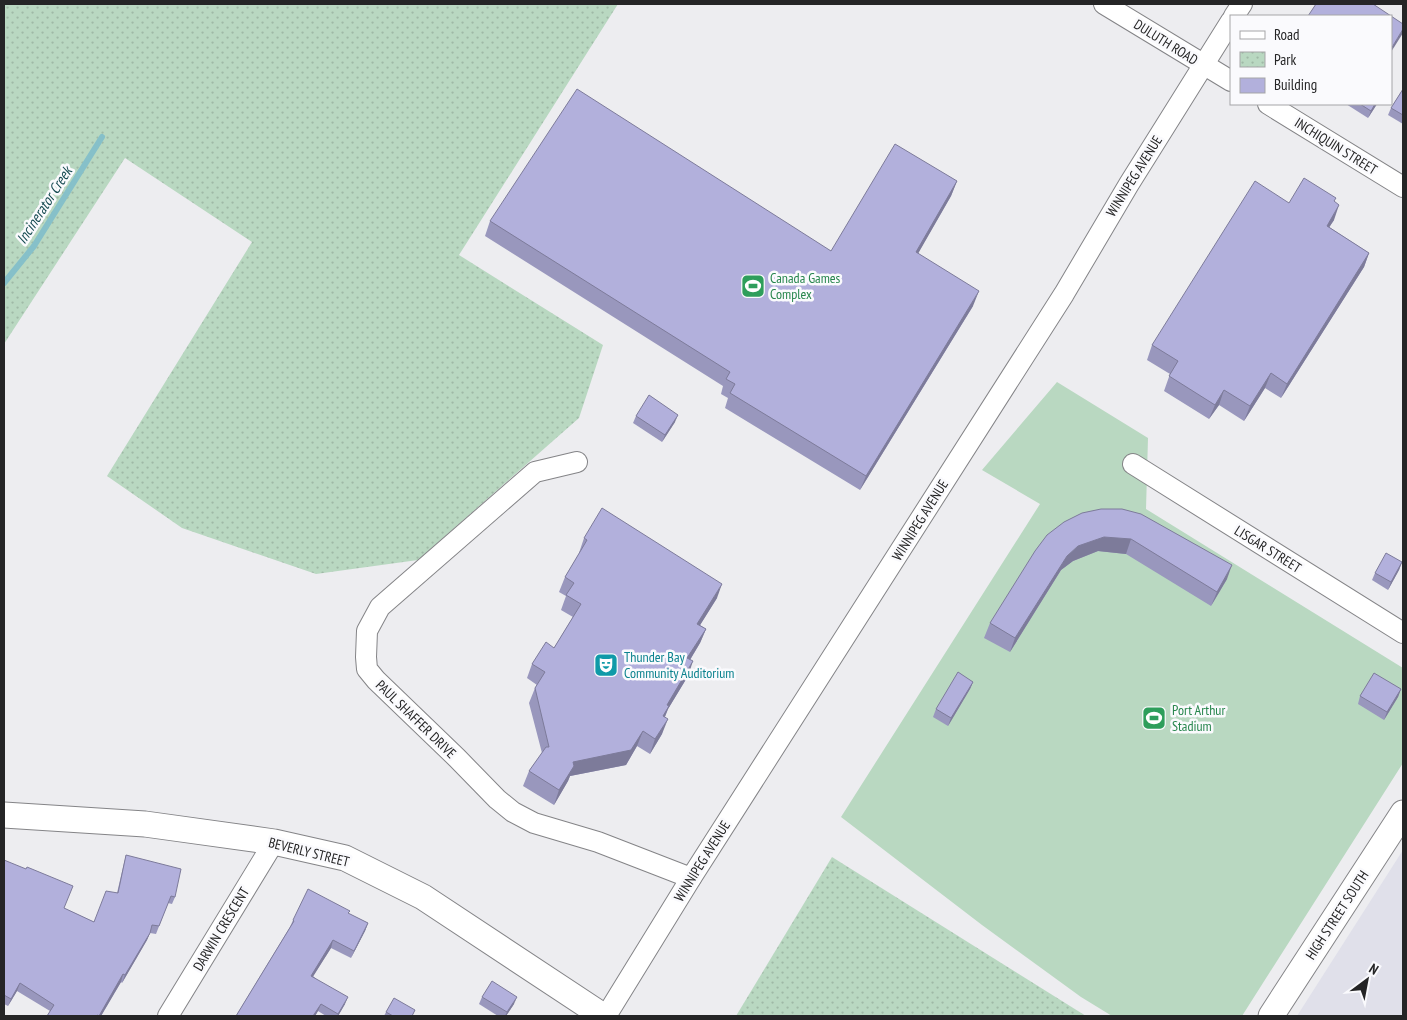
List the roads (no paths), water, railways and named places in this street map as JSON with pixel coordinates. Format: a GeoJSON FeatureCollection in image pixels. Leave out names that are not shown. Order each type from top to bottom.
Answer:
{"type":"FeatureCollection","features":[{"type":"Feature","properties":{"kind":"street","name":"DULUTH ROAD"},"geometry":{"type":"LineString","coordinates":[[1104,4],[1204,65]]}},
{"type":"Feature","properties":{"kind":"street"},"geometry":{"type":"LineString","coordinates":[[1235,15],[1242,4]]}},
{"type":"Feature","properties":{"kind":"street","name":"WINNIPEG AVENUE"},"geometry":{"type":"LineString","coordinates":[[604,1016],[1064,294],[1129,184],[1230,23]]}},
{"type":"Feature","properties":{"kind":"street"},"geometry":{"type":"LineString","coordinates":[[1204,65],[1230,80]]}},
{"type":"Feature","properties":{"kind":"street","name":"INCHIQUIN STREET"},"geometry":{"type":"LineString","coordinates":[[1270,105],[1403,187]]}},
{"type":"Feature","properties":{"kind":"street","name":"PAUL SHAFFER DRIVE"},"geometry":{"type":"LineString","coordinates":[[578,462],[535,472],[380,607],[367,631],[366,669],[497,799],[514,812],[534,823],[598,842],[692,878]]}},
{"type":"Feature","properties":{"kind":"street","name":"LISGAR STREET"},"geometry":{"type":"LineString","coordinates":[[1133,464],[1403,633]]}},
{"type":"Feature","properties":{"kind":"street","name":"HIGH STREET SOUTH"},"geometry":{"type":"LineString","coordinates":[[1271,1016],[1403,813]]}},
{"type":"Feature","properties":{"kind":"street","name":"BEVERLY STREET"},"geometry":{"type":"LineString","coordinates":[[4,815],[145,824],[274,842],[345,858],[423,897],[604,1016]]}},
{"type":"Feature","properties":{"kind":"street","name":"DARWIN CRESCENT"},"geometry":{"type":"LineString","coordinates":[[168,1016],[274,842]]}},
{"type":"Feature","properties":{"kind":"waterway","name":"Incinerator Creek"},"geometry":{"type":"LineString","coordinates":[[4,283],[34,246],[102,137]]}},
{"type":"Feature","properties":{"kind":"place","name":"Canada Games Complex"},"geometry":{"type":"Point","coordinates":[753,286]}},
{"type":"Feature","properties":{"kind":"place","name":"Thunder Bay Community Auditorium"},"geometry":{"type":"Point","coordinates":[606,665]}},
{"type":"Feature","properties":{"kind":"place","name":"Port Arthur Stadium"},"geometry":{"type":"Point","coordinates":[1154,718]}}]}
